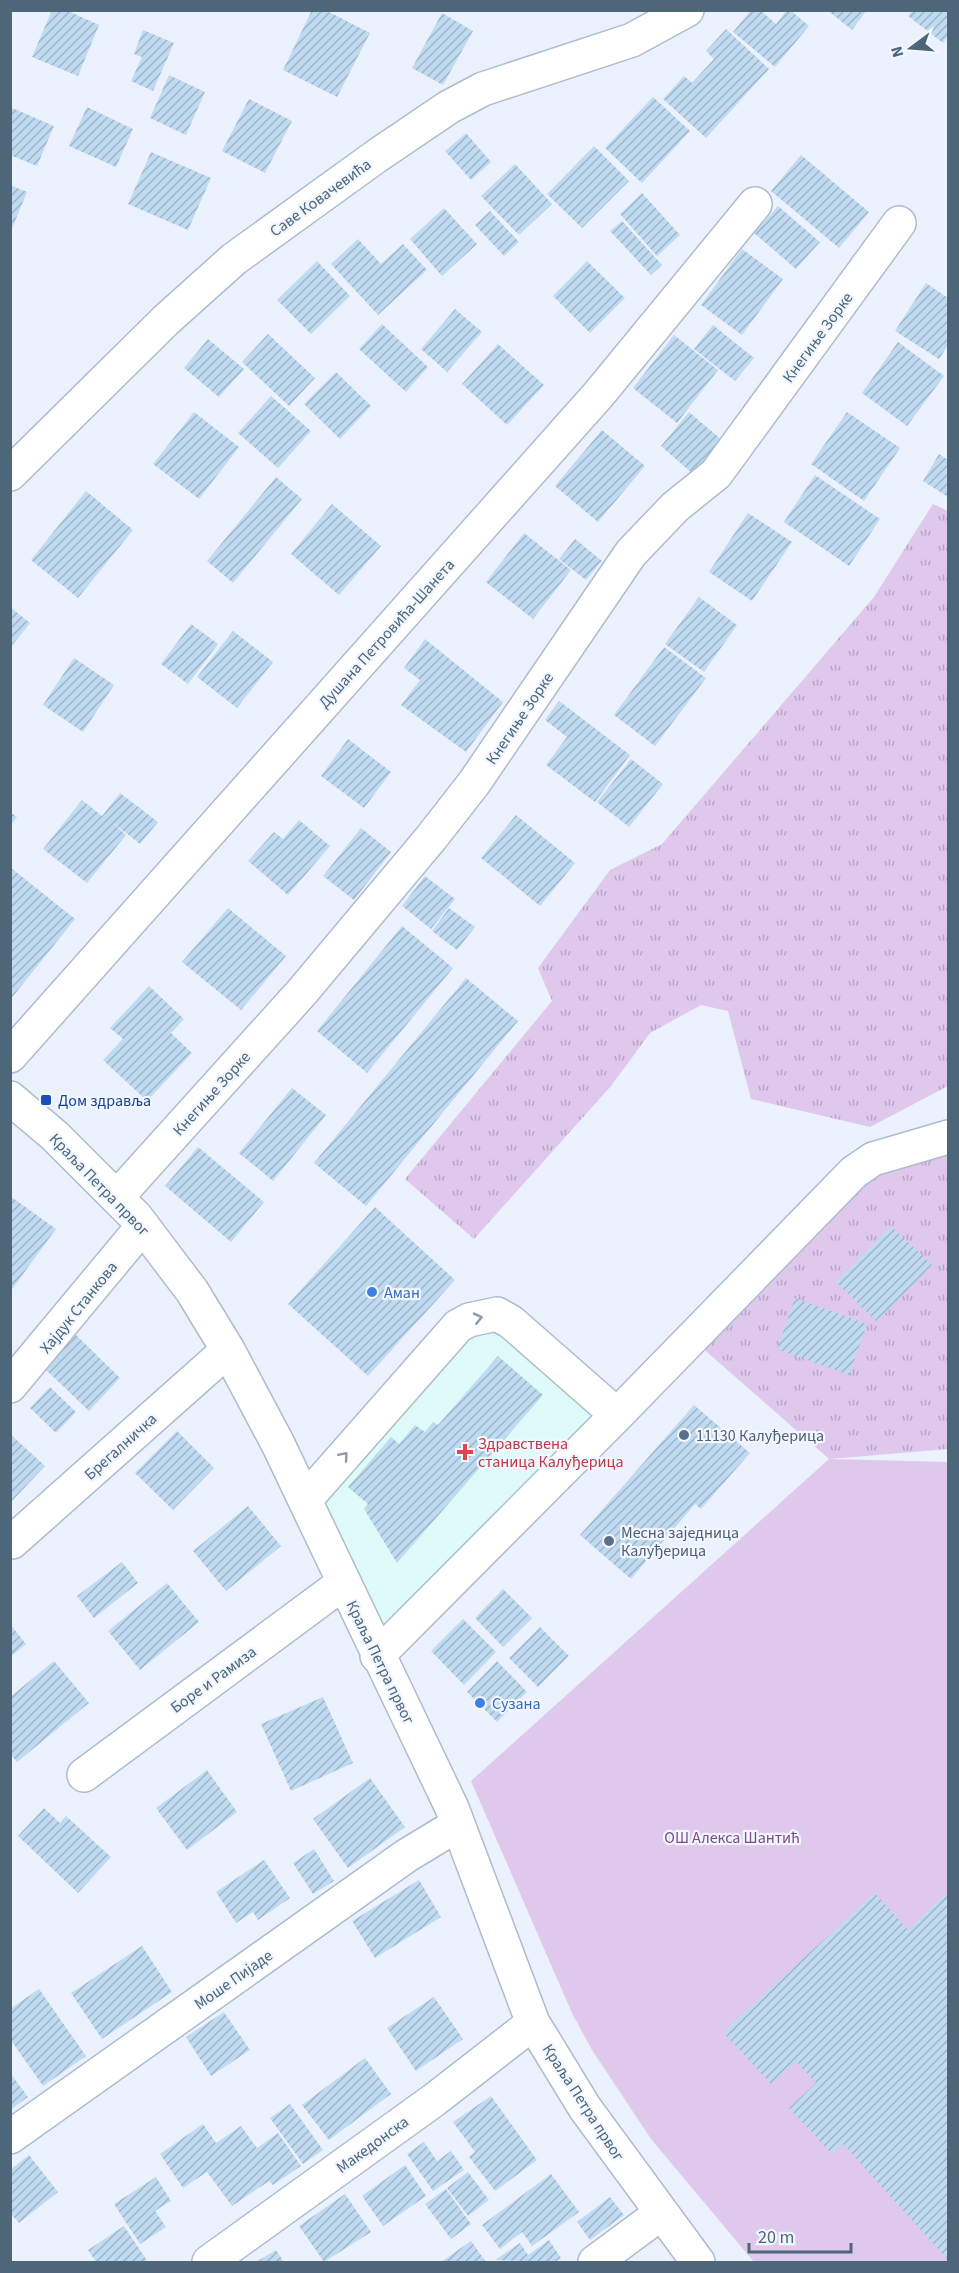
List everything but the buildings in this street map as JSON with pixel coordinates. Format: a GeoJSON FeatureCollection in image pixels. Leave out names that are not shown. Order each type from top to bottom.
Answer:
{"type":"FeatureCollection","features":[{"type":"Feature","properties":{"kind":"street","name":"Саве Ковачевића"},"geometry":{"type":"LineString","coordinates":[[10,474],[166,320],[234,259],[378,155],[449,107],[483,89],[632,40],[687,10]]}},
{"type":"Feature","properties":{"kind":"street","name":"Душана Петровића-Шанета"},"geometry":{"type":"LineString","coordinates":[[10,1056],[599,394],[755,204]]}},
{"type":"Feature","properties":{"kind":"street","name":"Кнегиње Зорке"},"geometry":{"type":"LineString","coordinates":[[117,1197],[302,992],[430,838],[474,783],[631,553],[675,507],[716,474],[899,223]]}},
{"type":"Feature","properties":{"kind":"street","name":"Краља Петра првог"},"geometry":{"type":"LineString","coordinates":[[10,1098],[55,1136],[143,1226],[192,1291],[228,1350],[305,1500],[342,1584],[412,1724],[458,1825],[533,2023],[585,2108],[660,2214],[698,2262]]}},
{"type":"Feature","properties":{"kind":"street"},"geometry":{"type":"LineString","coordinates":[[377,1656],[667,1365],[854,1172],[873,1159],[948,1137]]}},
{"type":"Feature","properties":{"kind":"street","name":"Хајдук Станкова"},"geometry":{"type":"LineString","coordinates":[[10,1386],[143,1226]]}},
{"type":"Feature","properties":{"kind":"street"},"geometry":{"type":"LineString","coordinates":[[305,1500],[458,1326],[469,1320],[497,1314],[512,1322],[617,1415]]}},
{"type":"Feature","properties":{"kind":"street","name":"Брегалничка"},"geometry":{"type":"LineString","coordinates":[[12,1542],[228,1350]]}},
{"type":"Feature","properties":{"kind":"street","name":"Боре и Рамиза"},"geometry":{"type":"LineString","coordinates":[[84,1775],[342,1584]]}},
{"type":"Feature","properties":{"kind":"street","name":"Моше Пијаде"},"geometry":{"type":"LineString","coordinates":[[10,2137],[406,1856],[458,1825]]}},
{"type":"Feature","properties":{"kind":"street","name":"Македонска"},"geometry":{"type":"LineString","coordinates":[[209,2262],[434,2100],[533,2023]]}},
{"type":"Feature","properties":{"kind":"street"},"geometry":{"type":"LineString","coordinates":[[596,2262],[660,2214]]}},
{"type":"Feature","properties":{"kind":"shaded area","name":"Здравствена станица Калуђерица"},"geometry":{"type":"Polygon","coordinates":[[[481,1317],[617,1415],[389,1644],[317,1488],[481,1317]]]}},
{"type":"Feature","properties":{"kind":"green space"},"geometry":{"type":"Polygon","coordinates":[[[933,504],[948,511],[948,1086],[870,1127],[751,1099],[728,1011],[701,1005],[650,1033],[611,1086],[474,1239],[405,1179],[552,1001],[538,968],[610,870],[662,844],[874,597],[933,504]]]}},
{"type":"Feature","properties":{"kind":"green space"},"geometry":{"type":"Polygon","coordinates":[[[948,1153],[948,1449],[829,1459],[692,1339],[873,1159],[948,1153]]]}},
{"type":"Feature","properties":{"kind":"green space","name":"ОШ Алекса Шантић"},"geometry":{"type":"Polygon","coordinates":[[[829,1459],[948,1462],[948,2262],[754,2262],[651,2139],[592,2050],[572,2013],[471,1781],[829,1459]]]}},
{"type":"Feature","properties":{"kind":"place","name":"Дом здравља"},"geometry":{"type":"Point","coordinates":[46,1100]}},
{"type":"Feature","properties":{"kind":"place","name":"Аман"},"geometry":{"type":"Point","coordinates":[372,1292]}},
{"type":"Feature","properties":{"kind":"place","name":"11130 Калуђерица"},"geometry":{"type":"Point","coordinates":[684,1435]}},
{"type":"Feature","properties":{"kind":"place","name":"Здравствена станица Калуђерица"},"geometry":{"type":"Point","coordinates":[465,1452]}},
{"type":"Feature","properties":{"kind":"place","name":"Месна заједница Калуђерица"},"geometry":{"type":"Point","coordinates":[609,1541]}},
{"type":"Feature","properties":{"kind":"place","name":"Сузана"},"geometry":{"type":"Point","coordinates":[480,1703]}}]}
